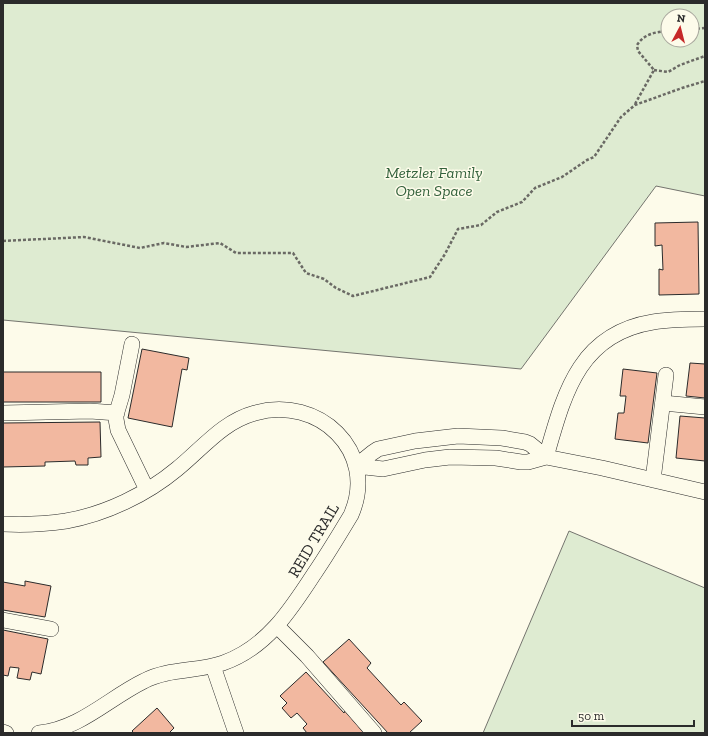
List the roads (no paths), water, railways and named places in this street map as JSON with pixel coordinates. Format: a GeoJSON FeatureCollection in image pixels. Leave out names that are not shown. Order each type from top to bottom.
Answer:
{"type":"FeatureCollection","features":[{"type":"Feature","properties":{"kind":"street"},"geometry":{"type":"LineString","coordinates":[[546,458],[563,403],[573,378],[583,362],[600,345],[612,337],[637,326],[666,320],[705,319]]}},
{"type":"Feature","properties":{"kind":"street"},"geometry":{"type":"LineString","coordinates":[[132,344],[116,419],[117,426],[147,490]]}},
{"type":"Feature","properties":{"kind":"street"},"geometry":{"type":"LineString","coordinates":[[653,480],[666,375]]}},
{"type":"Feature","properties":{"kind":"street"},"geometry":{"type":"LineString","coordinates":[[663,403],[705,407]]}},
{"type":"Feature","properties":{"kind":"street","name":"REID TRAIL"},"geometry":{"type":"LineString","coordinates":[[3,524],[66,521],[102,511],[126,501],[147,490],[176,470],[225,426],[256,412],[284,410],[305,413],[326,424],[343,438],[356,466],[358,490],[354,509],[351,515],[297,600],[277,626],[263,640],[250,650],[213,666],[158,674],[75,722],[60,728],[39,733]]}},
{"type":"Feature","properties":{"kind":"street"},"geometry":{"type":"LineString","coordinates":[[3,413],[90,411],[117,413]]}},
{"type":"Feature","properties":{"kind":"street"},"geometry":{"type":"LineString","coordinates":[[356,466],[378,449],[415,441],[458,436],[502,438],[525,442],[530,444],[546,458]]}},
{"type":"Feature","properties":{"kind":"street"},"geometry":{"type":"LineString","coordinates":[[356,466],[383,469],[425,460],[463,456],[496,458],[521,462],[546,458],[705,492]]}},
{"type":"Feature","properties":{"kind":"street"},"geometry":{"type":"LineString","coordinates":[[3,620],[51,629]]}},
{"type":"Feature","properties":{"kind":"street"},"geometry":{"type":"LineString","coordinates":[[277,626],[307,656],[374,733]]}},
{"type":"Feature","properties":{"kind":"street"},"geometry":{"type":"LineString","coordinates":[[213,666],[236,733]]}},
{"type":"Feature","properties":{"kind":"park label","name":"Metzler Family Open Space"},"geometry":{"type":"Point","coordinates":[434,181]}}]}
